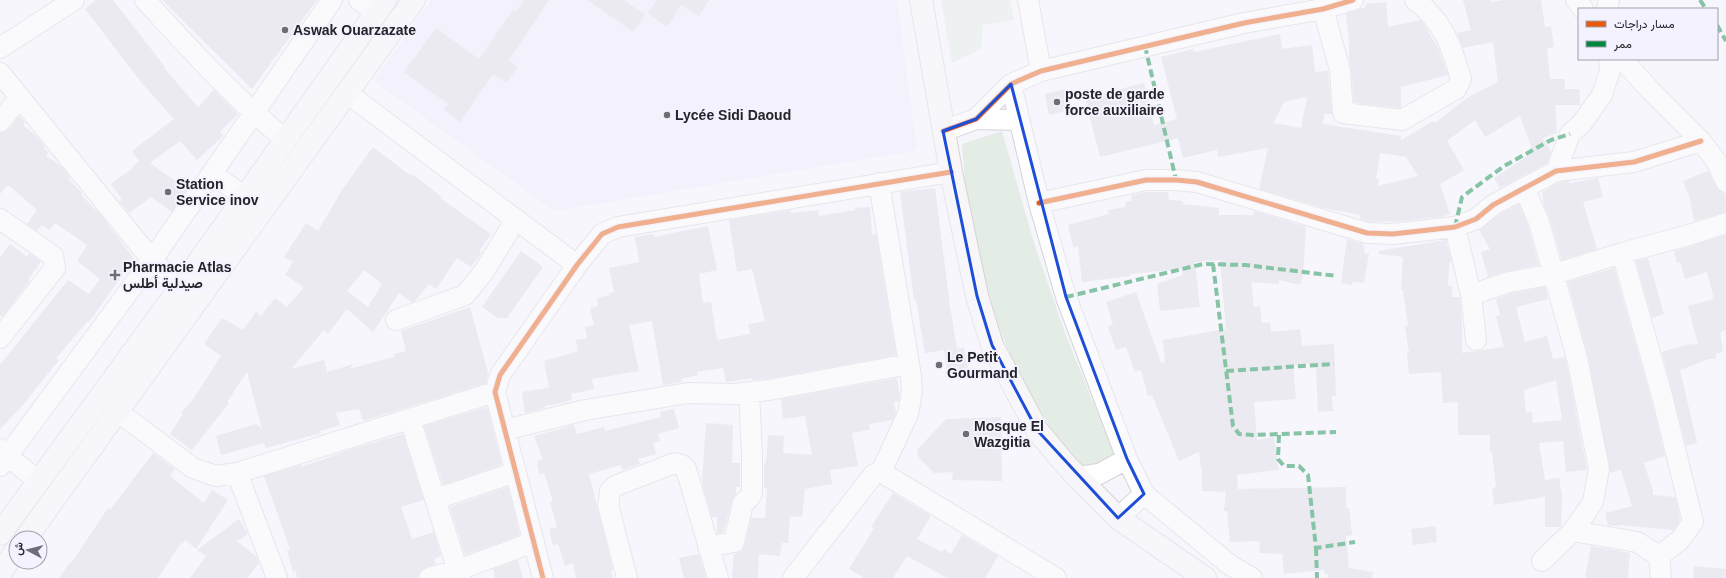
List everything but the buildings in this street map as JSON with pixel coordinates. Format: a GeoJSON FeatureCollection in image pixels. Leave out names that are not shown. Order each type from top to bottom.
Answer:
{"type":"FeatureCollection","features":[{"type":"Feature","properties":{"kind":"main road"},"geometry":{"type":"LineString","coordinates":[[32,530],[414,0]]}},
{"type":"Feature","properties":{"kind":"main road"},"geometry":{"type":"LineString","coordinates":[[921,0],[951,172],[977,296],[992,345],[1037,430],[1077,477],[1118,518],[1194,575]]}},
{"type":"Feature","properties":{"kind":"main road"},"geometry":{"type":"LineString","coordinates":[[0,534],[286,140],[329,79],[374,4]]}},
{"type":"Feature","properties":{"kind":"main road"},"geometry":{"type":"LineString","coordinates":[[329,79],[347,93]]}},
{"type":"Feature","properties":{"kind":"main road"},"geometry":{"type":"LineString","coordinates":[[0,573],[8,562]]}},
{"type":"Feature","properties":{"kind":"street"},"geometry":{"type":"LineString","coordinates":[[0,48],[74,0]]}},
{"type":"Feature","properties":{"kind":"street"},"geometry":{"type":"LineString","coordinates":[[145,0],[216,77],[254,114],[286,140]]}},
{"type":"Feature","properties":{"kind":"street"},"geometry":{"type":"LineString","coordinates":[[40,480],[3,457],[152,260],[332,0]]}},
{"type":"Feature","properties":{"kind":"street"},"geometry":{"type":"LineString","coordinates":[[1028,0],[1041,71]]}},
{"type":"Feature","properties":{"kind":"street"},"geometry":{"type":"LineString","coordinates":[[976,119],[1011,84],[1041,71],[1244,23],[1323,8],[1353,0]]}},
{"type":"Feature","properties":{"kind":"street"},"geometry":{"type":"LineString","coordinates":[[1323,8],[1340,70],[1343,113],[1402,120],[1456,89],[1461,79],[1453,49],[1442,29],[1426,9],[1415,0]]}},
{"type":"Feature","properties":{"kind":"street"},"geometry":{"type":"LineString","coordinates":[[1576,0],[1582,8]]}},
{"type":"Feature","properties":{"kind":"street"},"geometry":{"type":"LineString","coordinates":[[1556,171],[1570,134],[1582,123],[1602,94],[1610,70],[1609,60]]}},
{"type":"Feature","properties":{"kind":"street"},"geometry":{"type":"LineString","coordinates":[[1623,60],[1649,89],[1701,141],[1716,161],[1726,182]]}},
{"type":"Feature","properties":{"kind":"street"},"geometry":{"type":"LineString","coordinates":[[0,73],[152,260],[180,288],[197,302]]}},
{"type":"Feature","properties":{"kind":"street"},"geometry":{"type":"LineString","coordinates":[[1011,84],[1039,203],[1066,298],[1127,459],[1144,494],[1230,565],[1252,578]]}},
{"type":"Feature","properties":{"kind":"street"},"geometry":{"type":"LineString","coordinates":[[347,93],[577,265]]}},
{"type":"Feature","properties":{"kind":"street"},"geometry":{"type":"LineString","coordinates":[[0,122],[20,98]]}},
{"type":"Feature","properties":{"kind":"street"},"geometry":{"type":"LineString","coordinates":[[943,131],[976,119],[1020,120]]}},
{"type":"Feature","properties":{"kind":"street"},"geometry":{"type":"LineString","coordinates":[[1039,203],[1146,180],[1176,180],[1197,182],[1367,233],[1393,234],[1455,227],[1476,219],[1493,204],[1556,171],[1634,162],[1701,141]]}},
{"type":"Feature","properties":{"kind":"street"},"geometry":{"type":"LineString","coordinates":[[543,578],[495,392],[500,375],[577,265],[602,234],[618,227],[951,172]]}},
{"type":"Feature","properties":{"kind":"street"},"geometry":{"type":"LineString","coordinates":[[212,174],[245,197]]}},
{"type":"Feature","properties":{"kind":"street"},"geometry":{"type":"LineString","coordinates":[[879,183],[912,392],[908,414],[882,472]]}},
{"type":"Feature","properties":{"kind":"street"},"geometry":{"type":"LineString","coordinates":[[1524,188],[1539,222],[1555,274],[1577,358],[1598,469],[1593,502],[1574,532],[1542,561]]}},
{"type":"Feature","properties":{"kind":"street"},"geometry":{"type":"LineString","coordinates":[[396,320],[465,295],[483,273],[516,220]]}},
{"type":"Feature","properties":{"kind":"street"},"geometry":{"type":"LineString","coordinates":[[1471,295],[1509,282],[1555,274],[1622,253],[1690,235],[1726,223]]}},
{"type":"Feature","properties":{"kind":"street"},"geometry":{"type":"LineString","coordinates":[[1455,227],[1471,295],[1476,340]]}},
{"type":"Feature","properties":{"kind":"street"},"geometry":{"type":"LineString","coordinates":[[0,338],[55,268],[53,256],[3,228]]}},
{"type":"Feature","properties":{"kind":"street"},"geometry":{"type":"LineString","coordinates":[[1622,253],[1662,396],[1693,522],[1680,540],[1659,556]]}},
{"type":"Feature","properties":{"kind":"street"},"geometry":{"type":"LineString","coordinates":[[505,430],[585,410],[688,393],[749,392],[769,390],[908,364]]}},
{"type":"Feature","properties":{"kind":"street"},"geometry":{"type":"LineString","coordinates":[[117,411],[193,468],[216,476],[237,473],[495,392]]}},
{"type":"Feature","properties":{"kind":"street"},"geometry":{"type":"LineString","coordinates":[[708,547],[734,542],[744,503],[752,493],[749,392]]}},
{"type":"Feature","properties":{"kind":"street"},"geometry":{"type":"LineString","coordinates":[[410,419],[459,574]]}},
{"type":"Feature","properties":{"kind":"street"},"geometry":{"type":"LineString","coordinates":[[1077,477],[1099,474],[1127,459]]}},
{"type":"Feature","properties":{"kind":"street"},"geometry":{"type":"LineString","coordinates":[[627,578],[608,505],[610,491],[615,486],[675,464],[682,465],[686,469],[718,578]]}},
{"type":"Feature","properties":{"kind":"street"},"geometry":{"type":"LineString","coordinates":[[436,499],[516,472]]}},
{"type":"Feature","properties":{"kind":"street"},"geometry":{"type":"LineString","coordinates":[[793,578],[874,474],[882,472],[1032,572],[1056,578]]}},
{"type":"Feature","properties":{"kind":"street"},"geometry":{"type":"LineString","coordinates":[[237,473],[277,578]]}},
{"type":"Feature","properties":{"kind":"street"},"geometry":{"type":"LineString","coordinates":[[1118,518],[1144,494]]}},
{"type":"Feature","properties":{"kind":"street"},"geometry":{"type":"LineString","coordinates":[[1574,532],[1637,542],[1659,556]]}},
{"type":"Feature","properties":{"kind":"street"},"geometry":{"type":"LineString","coordinates":[[429,578],[459,574],[534,542]]}},
{"type":"Feature","properties":{"kind":"street"},"geometry":{"type":"LineString","coordinates":[[1659,556],[1661,578]]}},
{"type":"Feature","properties":{"kind":"highlighted area"},"geometry":{"type":"Polygon","coordinates":[[[1011,84],[1066,297],[1127,459],[1144,494],[1118,518],[1037,430],[992,345],[977,296],[943,131],[976,119],[1011,84]]]}},
{"type":"Feature","properties":{"kind":"shaded area","name":"Lycée Sidi Daoud"},"geometry":{"type":"Polygon","coordinates":[[[431,0],[897,0],[917,150],[554,211],[374,81],[431,0]]]}},
{"type":"Feature","properties":{"kind":"shaded area"},"geometry":{"type":"Polygon","coordinates":[[[941,0],[1010,0],[1014,20],[983,25],[981,49],[952,63],[941,0]]]}},
{"type":"Feature","properties":{"kind":"shaded area"},"geometry":{"type":"Polygon","coordinates":[[[1002,131],[1034,243],[1065,333],[1115,456],[1088,471],[1051,428],[1019,375],[999,327],[981,267],[966,195],[962,144],[1002,131]]]}},
{"type":"Feature","properties":{"kind":"marked path"},"geometry":{"type":"LineString","coordinates":[[1700,0],[1705,8]]}},
{"type":"Feature","properties":{"kind":"marked path"},"geometry":{"type":"LineString","coordinates":[[1718,27],[1726,41]]}},
{"type":"Feature","properties":{"kind":"marked path"},"geometry":{"type":"LineString","coordinates":[[1145,46],[1176,180]]}},
{"type":"Feature","properties":{"kind":"marked path"},"geometry":{"type":"LineString","coordinates":[[1455,227],[1462,197],[1504,166],[1551,140],[1570,134]]}},
{"type":"Feature","properties":{"kind":"marked path"},"geometry":{"type":"LineString","coordinates":[[1066,297],[1203,264],[1245,265],[1337,276]]}},
{"type":"Feature","properties":{"kind":"marked path"},"geometry":{"type":"LineString","coordinates":[[1213,264],[1233,426],[1239,434],[1253,435],[1336,432]]}},
{"type":"Feature","properties":{"kind":"marked path"},"geometry":{"type":"LineString","coordinates":[[1226,371],[1334,364]]}},
{"type":"Feature","properties":{"kind":"marked path"},"geometry":{"type":"LineString","coordinates":[[1279,435],[1278,459],[1284,466],[1299,466],[1308,475],[1316,548],[1355,542]]}},
{"type":"Feature","properties":{"kind":"marked path"},"geometry":{"type":"LineString","coordinates":[[1316,548],[1317,578]]}},
{"type":"Feature","properties":{"kind":"cycle path"},"geometry":{"type":"LineString","coordinates":[[943,131],[976,119],[1011,84],[1041,71],[1244,23],[1323,9],[1353,0]]}},
{"type":"Feature","properties":{"kind":"cycle path"},"geometry":{"type":"LineString","coordinates":[[1039,203],[1146,180],[1176,180],[1197,182],[1367,233],[1393,234],[1455,227],[1476,219],[1493,205],[1556,171],[1634,162],[1701,141]]}},
{"type":"Feature","properties":{"kind":"cycle path"},"geometry":{"type":"LineString","coordinates":[[543,578],[495,392],[500,375],[577,265],[602,234],[618,227],[951,172]]}},
{"type":"Feature","properties":{"kind":"place","name":"Aswak Ouarzazate"},"geometry":{"type":"Point","coordinates":[285,30]}},
{"type":"Feature","properties":{"kind":"place","name":"poste de garde force auxiliaire"},"geometry":{"type":"Point","coordinates":[1057,102]}},
{"type":"Feature","properties":{"kind":"place","name":"Lycée Sidi Daoud"},"geometry":{"type":"Point","coordinates":[667,115]}},
{"type":"Feature","properties":{"kind":"place","name":"Station Service inov"},"geometry":{"type":"Point","coordinates":[168,192]}},
{"type":"Feature","properties":{"kind":"place","name":"Pharmacie Atlas صيدلية أطلس"},"geometry":{"type":"Point","coordinates":[115,275]}},
{"type":"Feature","properties":{"kind":"place","name":"Le Petit Gourmand"},"geometry":{"type":"Point","coordinates":[939,365]}},
{"type":"Feature","properties":{"kind":"place","name":"Mosque El Wazgitia"},"geometry":{"type":"Point","coordinates":[966,434]}}]}
